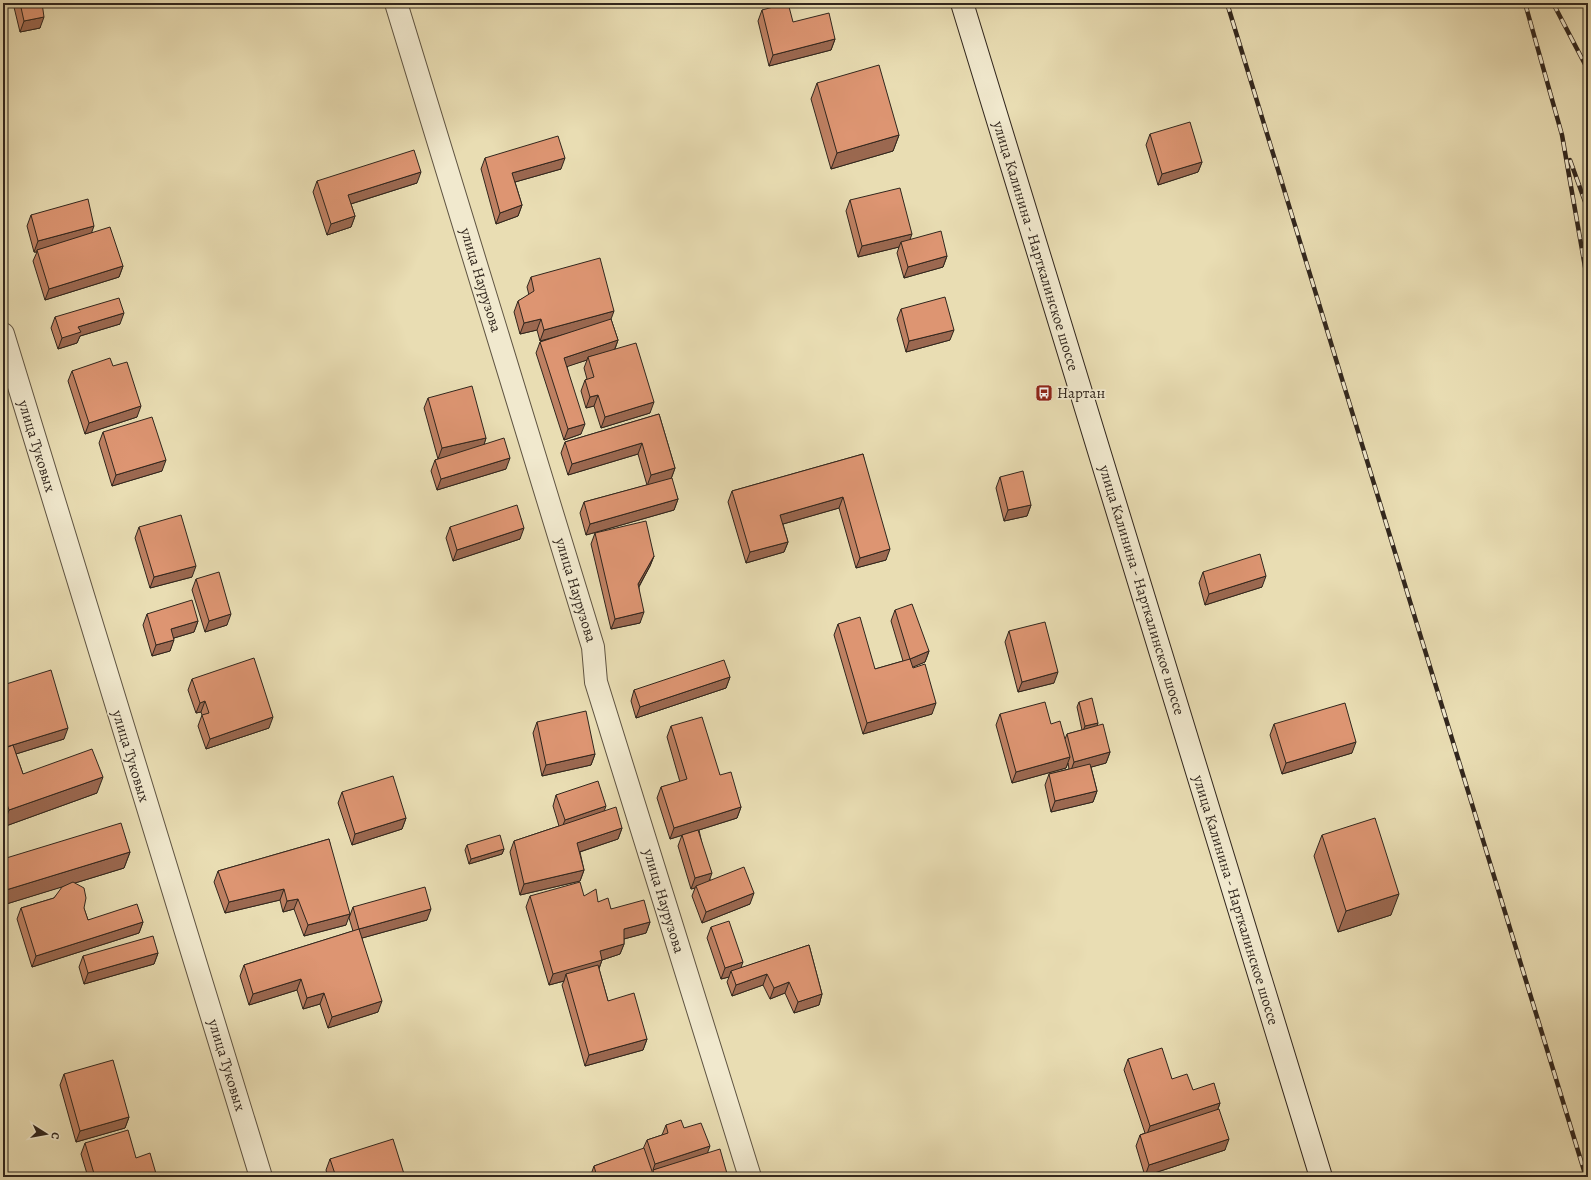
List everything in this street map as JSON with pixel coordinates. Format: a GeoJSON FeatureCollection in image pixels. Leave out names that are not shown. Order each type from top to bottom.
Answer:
{"type":"FeatureCollection","features":[{"type":"Feature","properties":{"kind":"street","name":"улица Наурузова"},"geometry":{"type":"LineString","coordinates":[[396,3],[593,647],[598,689],[750,1177]]}},
{"type":"Feature","properties":{"kind":"street","name":"улица Калинина - Нарткалинское шоссе"},"geometry":{"type":"LineString","coordinates":[[962,3],[1321,1177]]}},
{"type":"Feature","properties":{"kind":"street","name":"улица Туковых"},"geometry":{"type":"LineString","coordinates":[[3,334],[261,1177]]}},
{"type":"Feature","properties":{"kind":"building"},"geometry":{"type":"Polygon","coordinates":[[[20,3],[42,3],[44,17],[24,21],[20,3]]]}},
{"type":"Feature","properties":{"kind":"building"},"geometry":{"type":"Polygon","coordinates":[[[788,3],[793,22],[829,13],[835,39],[773,55],[762,10],[788,3]]]}},
{"type":"Feature","properties":{"kind":"building"},"geometry":{"type":"Polygon","coordinates":[[[879,65],[899,135],[837,153],[817,83],[879,65]]]}},
{"type":"Feature","properties":{"kind":"building"},"geometry":{"type":"Polygon","coordinates":[[[1190,122],[1202,162],[1162,174],[1150,134],[1190,122]]]}},
{"type":"Feature","properties":{"kind":"building"},"geometry":{"type":"Polygon","coordinates":[[[558,136],[565,158],[512,173],[522,205],[500,213],[485,158],[558,136]]]}},
{"type":"Feature","properties":{"kind":"building"},"geometry":{"type":"Polygon","coordinates":[[[414,150],[421,172],[348,195],[355,216],[331,224],[317,181],[414,150]]]}},
{"type":"Feature","properties":{"kind":"building"},"geometry":{"type":"Polygon","coordinates":[[[900,188],[912,234],[862,246],[850,200],[900,188]]]}},
{"type":"Feature","properties":{"kind":"building"},"geometry":{"type":"Polygon","coordinates":[[[88,199],[94,226],[38,241],[31,215],[88,199]]]}},
{"type":"Feature","properties":{"kind":"building"},"geometry":{"type":"Polygon","coordinates":[[[110,227],[123,266],[49,289],[37,250],[110,227]]]}},
{"type":"Feature","properties":{"kind":"building"},"geometry":{"type":"Polygon","coordinates":[[[941,231],[947,256],[908,267],[901,242],[941,231]]]}},
{"type":"Feature","properties":{"kind":"building"},"geometry":{"type":"Polygon","coordinates":[[[600,258],[614,311],[544,330],[541,319],[524,323],[518,301],[534,291],[531,277],[600,258]]]}},
{"type":"Feature","properties":{"kind":"building"},"geometry":{"type":"Polygon","coordinates":[[[945,297],[954,330],[909,341],[901,309],[945,297]]]}},
{"type":"Feature","properties":{"kind":"building"},"geometry":{"type":"Polygon","coordinates":[[[119,298],[124,313],[78,327],[81,332],[62,338],[55,317],[119,298]]]}},
{"type":"Feature","properties":{"kind":"building"},"geometry":{"type":"Polygon","coordinates":[[[611,319],[618,340],[564,358],[585,424],[568,429],[540,342],[611,319]]]}},
{"type":"Feature","properties":{"kind":"building"},"geometry":{"type":"Polygon","coordinates":[[[636,343],[654,402],[605,417],[598,395],[590,397],[585,380],[594,377],[588,357],[636,343]]]}},
{"type":"Feature","properties":{"kind":"building"},"geometry":{"type":"Polygon","coordinates":[[[110,358],[113,366],[127,362],[141,406],[89,423],[72,371],[110,358]]]}},
{"type":"Feature","properties":{"kind":"building"},"geometry":{"type":"Polygon","coordinates":[[[472,386],[486,438],[442,448],[428,398],[472,386]]]}},
{"type":"Feature","properties":{"kind":"building"},"geometry":{"type":"Polygon","coordinates":[[[659,414],[675,468],[651,475],[642,443],[572,464],[565,442],[659,414]]]}},
{"type":"Feature","properties":{"kind":"building"},"geometry":{"type":"Polygon","coordinates":[[[152,417],[166,460],[116,475],[103,432],[152,417]]]}},
{"type":"Feature","properties":{"kind":"building"},"geometry":{"type":"Polygon","coordinates":[[[504,438],[510,458],[441,479],[435,460],[504,438]]]}},
{"type":"Feature","properties":{"kind":"building"},"geometry":{"type":"Polygon","coordinates":[[[863,454],[890,549],[860,558],[843,497],[780,515],[788,542],[750,552],[732,491],[863,454]]]}},
{"type":"Feature","properties":{"kind":"building"},"geometry":{"type":"Polygon","coordinates":[[[1023,471],[1031,505],[1008,510],[1000,477],[1023,471]]]}},
{"type":"Feature","properties":{"kind":"building"},"geometry":{"type":"Polygon","coordinates":[[[672,478],[678,499],[590,524],[584,502],[672,478]]]}},
{"type":"Feature","properties":{"kind":"building"},"geometry":{"type":"Polygon","coordinates":[[[517,505],[524,528],[457,550],[450,527],[517,505]]]}},
{"type":"Feature","properties":{"kind":"building"},"geometry":{"type":"Polygon","coordinates":[[[181,515],[196,566],[154,577],[139,527],[181,515]]]}},
{"type":"Feature","properties":{"kind":"building"},"geometry":{"type":"Polygon","coordinates":[[[646,521],[654,556],[638,584],[644,612],[615,619],[595,533],[646,521]]]}},
{"type":"Feature","properties":{"kind":"building"},"geometry":{"type":"Polygon","coordinates":[[[1260,554],[1266,576],[1209,594],[1203,572],[1260,554]]]}},
{"type":"Feature","properties":{"kind":"building"},"geometry":{"type":"Polygon","coordinates":[[[219,572],[231,614],[209,621],[196,579],[219,572]]]}},
{"type":"Feature","properties":{"kind":"building"},"geometry":{"type":"Polygon","coordinates":[[[192,600],[198,621],[171,629],[174,640],[156,645],[147,614],[192,600]]]}},
{"type":"Feature","properties":{"kind":"building"},"geometry":{"type":"Polygon","coordinates":[[[912,604],[929,651],[910,659],[895,610],[912,604]]]}},
{"type":"Feature","properties":{"kind":"building"},"geometry":{"type":"Polygon","coordinates":[[[860,617],[875,669],[910,659],[913,668],[925,664],[936,703],[867,723],[838,624],[860,617]]]}},
{"type":"Feature","properties":{"kind":"building"},"geometry":{"type":"Polygon","coordinates":[[[1045,622],[1058,672],[1022,682],[1009,631],[1045,622]]]}},
{"type":"Feature","properties":{"kind":"building"},"geometry":{"type":"Polygon","coordinates":[[[254,658],[273,717],[210,739],[202,715],[209,713],[205,701],[200,703],[192,679],[254,658]]]}},
{"type":"Feature","properties":{"kind":"building"},"geometry":{"type":"Polygon","coordinates":[[[724,660],[730,677],[640,707],[634,690],[724,660]]]}},
{"type":"Feature","properties":{"kind":"building"},"geometry":{"type":"Polygon","coordinates":[[[51,670],[68,728],[3,748],[3,685],[51,670]]]}},
{"type":"Feature","properties":{"kind":"building"},"geometry":{"type":"Polygon","coordinates":[[[1092,698],[1098,723],[1085,726],[1079,702],[1092,698]]]}},
{"type":"Feature","properties":{"kind":"building"},"geometry":{"type":"Polygon","coordinates":[[[1045,702],[1051,724],[1060,721],[1070,757],[1016,772],[1000,714],[1045,702]]]}},
{"type":"Feature","properties":{"kind":"building"},"geometry":{"type":"Polygon","coordinates":[[[1345,703],[1356,742],[1286,763],[1274,724],[1345,703]]]}},
{"type":"Feature","properties":{"kind":"building"},"geometry":{"type":"Polygon","coordinates":[[[586,711],[595,754],[546,765],[537,722],[586,711]]]}},
{"type":"Feature","properties":{"kind":"building"},"geometry":{"type":"Polygon","coordinates":[[[702,717],[720,775],[731,772],[741,807],[674,828],[661,787],[687,779],[671,726],[702,717]]]}},
{"type":"Feature","properties":{"kind":"building"},"geometry":{"type":"Polygon","coordinates":[[[1103,724],[1110,752],[1074,762],[1067,734],[1103,724]]]}},
{"type":"Feature","properties":{"kind":"building"},"geometry":{"type":"Polygon","coordinates":[[[13,745],[23,774],[92,749],[103,777],[9,810],[3,793],[3,749],[13,745]]]}},
{"type":"Feature","properties":{"kind":"building"},"geometry":{"type":"Polygon","coordinates":[[[1090,764],[1097,791],[1055,801],[1049,774],[1090,764]]]}},
{"type":"Feature","properties":{"kind":"building"},"geometry":{"type":"Polygon","coordinates":[[[393,776],[406,818],[355,834],[342,792],[393,776]]]}},
{"type":"Feature","properties":{"kind":"building"},"geometry":{"type":"Polygon","coordinates":[[[598,781],[606,806],[565,820],[556,795],[598,781]]]}},
{"type":"Feature","properties":{"kind":"building"},"geometry":{"type":"Polygon","coordinates":[[[616,807],[622,828],[577,843],[584,870],[524,884],[514,841],[616,807]]]}},
{"type":"Feature","properties":{"kind":"building"},"geometry":{"type":"Polygon","coordinates":[[[1375,818],[1399,894],[1346,911],[1322,835],[1375,818]]]}},
{"type":"Feature","properties":{"kind":"building"},"geometry":{"type":"Polygon","coordinates":[[[121,823],[130,852],[6,890],[3,881],[3,859],[121,823]]]}},
{"type":"Feature","properties":{"kind":"building"},"geometry":{"type":"Polygon","coordinates":[[[698,830],[712,873],[695,878],[682,835],[698,830]]]}},
{"type":"Feature","properties":{"kind":"building"},"geometry":{"type":"Polygon","coordinates":[[[500,835],[504,849],[471,859],[467,845],[500,835]]]}},
{"type":"Feature","properties":{"kind":"building"},"geometry":{"type":"Polygon","coordinates":[[[329,839],[350,914],[308,925],[298,899],[287,901],[284,889],[229,902],[218,871],[329,839]]]}},
{"type":"Feature","properties":{"kind":"building"},"geometry":{"type":"Polygon","coordinates":[[[744,867],[754,893],[706,912],[696,886],[744,867]]]}},
{"type":"Feature","properties":{"kind":"building"},"geometry":{"type":"Polygon","coordinates":[[[73,882],[84,888],[86,898],[84,908],[88,920],[137,904],[143,922],[36,956],[21,908],[54,898],[62,887],[73,882]]]}},
{"type":"Feature","properties":{"kind":"building"},"geometry":{"type":"Polygon","coordinates":[[[580,882],[584,896],[596,889],[598,902],[608,898],[611,909],[644,900],[650,922],[624,929],[624,944],[600,951],[602,960],[553,974],[530,896],[580,882]]]}},
{"type":"Feature","properties":{"kind":"building"},"geometry":{"type":"Polygon","coordinates":[[[425,887],[431,909],[359,929],[353,907],[425,887]]]}},
{"type":"Feature","properties":{"kind":"building"},"geometry":{"type":"Polygon","coordinates":[[[729,921],[743,962],[725,968],[711,927],[729,921]]]}},
{"type":"Feature","properties":{"kind":"building"},"geometry":{"type":"Polygon","coordinates":[[[359,929],[382,1001],[332,1017],[324,993],[307,998],[301,979],[253,994],[244,965],[359,929]]]}},
{"type":"Feature","properties":{"kind":"building"},"geometry":{"type":"Polygon","coordinates":[[[153,936],[158,953],[88,973],[83,956],[153,936]]]}},
{"type":"Feature","properties":{"kind":"building"},"geometry":{"type":"Polygon","coordinates":[[[809,945],[822,994],[798,1002],[789,982],[774,988],[767,974],[736,985],[731,971],[809,945]]]}},
{"type":"Feature","properties":{"kind":"building"},"geometry":{"type":"Polygon","coordinates":[[[598,965],[608,1001],[634,993],[647,1039],[589,1055],[566,974],[598,965]]]}},
{"type":"Feature","properties":{"kind":"building"},"geometry":{"type":"Polygon","coordinates":[[[1162,1048],[1172,1079],[1187,1074],[1193,1090],[1214,1083],[1220,1103],[1150,1126],[1128,1059],[1162,1048]]]}},
{"type":"Feature","properties":{"kind":"building"},"geometry":{"type":"Polygon","coordinates":[[[113,1060],[129,1117],[80,1131],[64,1074],[113,1060]]]}},
{"type":"Feature","properties":{"kind":"building"},"geometry":{"type":"Polygon","coordinates":[[[1219,1109],[1229,1139],[1149,1165],[1140,1135],[1219,1109]]]}},
{"type":"Feature","properties":{"kind":"building"},"geometry":{"type":"Polygon","coordinates":[[[681,1120],[684,1128],[701,1123],[710,1146],[655,1164],[647,1140],[668,1133],[666,1125],[681,1120]]]}},
{"type":"Feature","properties":{"kind":"building"},"geometry":{"type":"Polygon","coordinates":[[[128,1130],[136,1158],[150,1153],[157,1177],[95,1177],[85,1143],[128,1130]]]}},
{"type":"Feature","properties":{"kind":"building"},"geometry":{"type":"Polygon","coordinates":[[[393,1139],[405,1177],[336,1177],[330,1159],[393,1139]]]}},
{"type":"Feature","properties":{"kind":"building"},"geometry":{"type":"Polygon","coordinates":[[[644,1148],[654,1177],[597,1177],[594,1166],[644,1148]]]}},
{"type":"Feature","properties":{"kind":"building"},"geometry":{"type":"Polygon","coordinates":[[[720,1149],[728,1177],[655,1177],[653,1170],[720,1149]]]}},
{"type":"Feature","properties":{"kind":"railway"},"geometry":{"type":"LineString","coordinates":[[1227,3],[1586,1177]]}},
{"type":"Feature","properties":{"kind":"railway"},"geometry":{"type":"LineString","coordinates":[[1525,3],[1562,135],[1588,284]]}},
{"type":"Feature","properties":{"kind":"railway"},"geometry":{"type":"LineString","coordinates":[[1553,3],[1588,70]]}},
{"type":"Feature","properties":{"kind":"railway"},"geometry":{"type":"LineString","coordinates":[[1570,160],[1588,210]]}},
{"type":"Feature","properties":{"kind":"place","name":"Нартан"},"geometry":{"type":"Point","coordinates":[1044,393]}}]}
